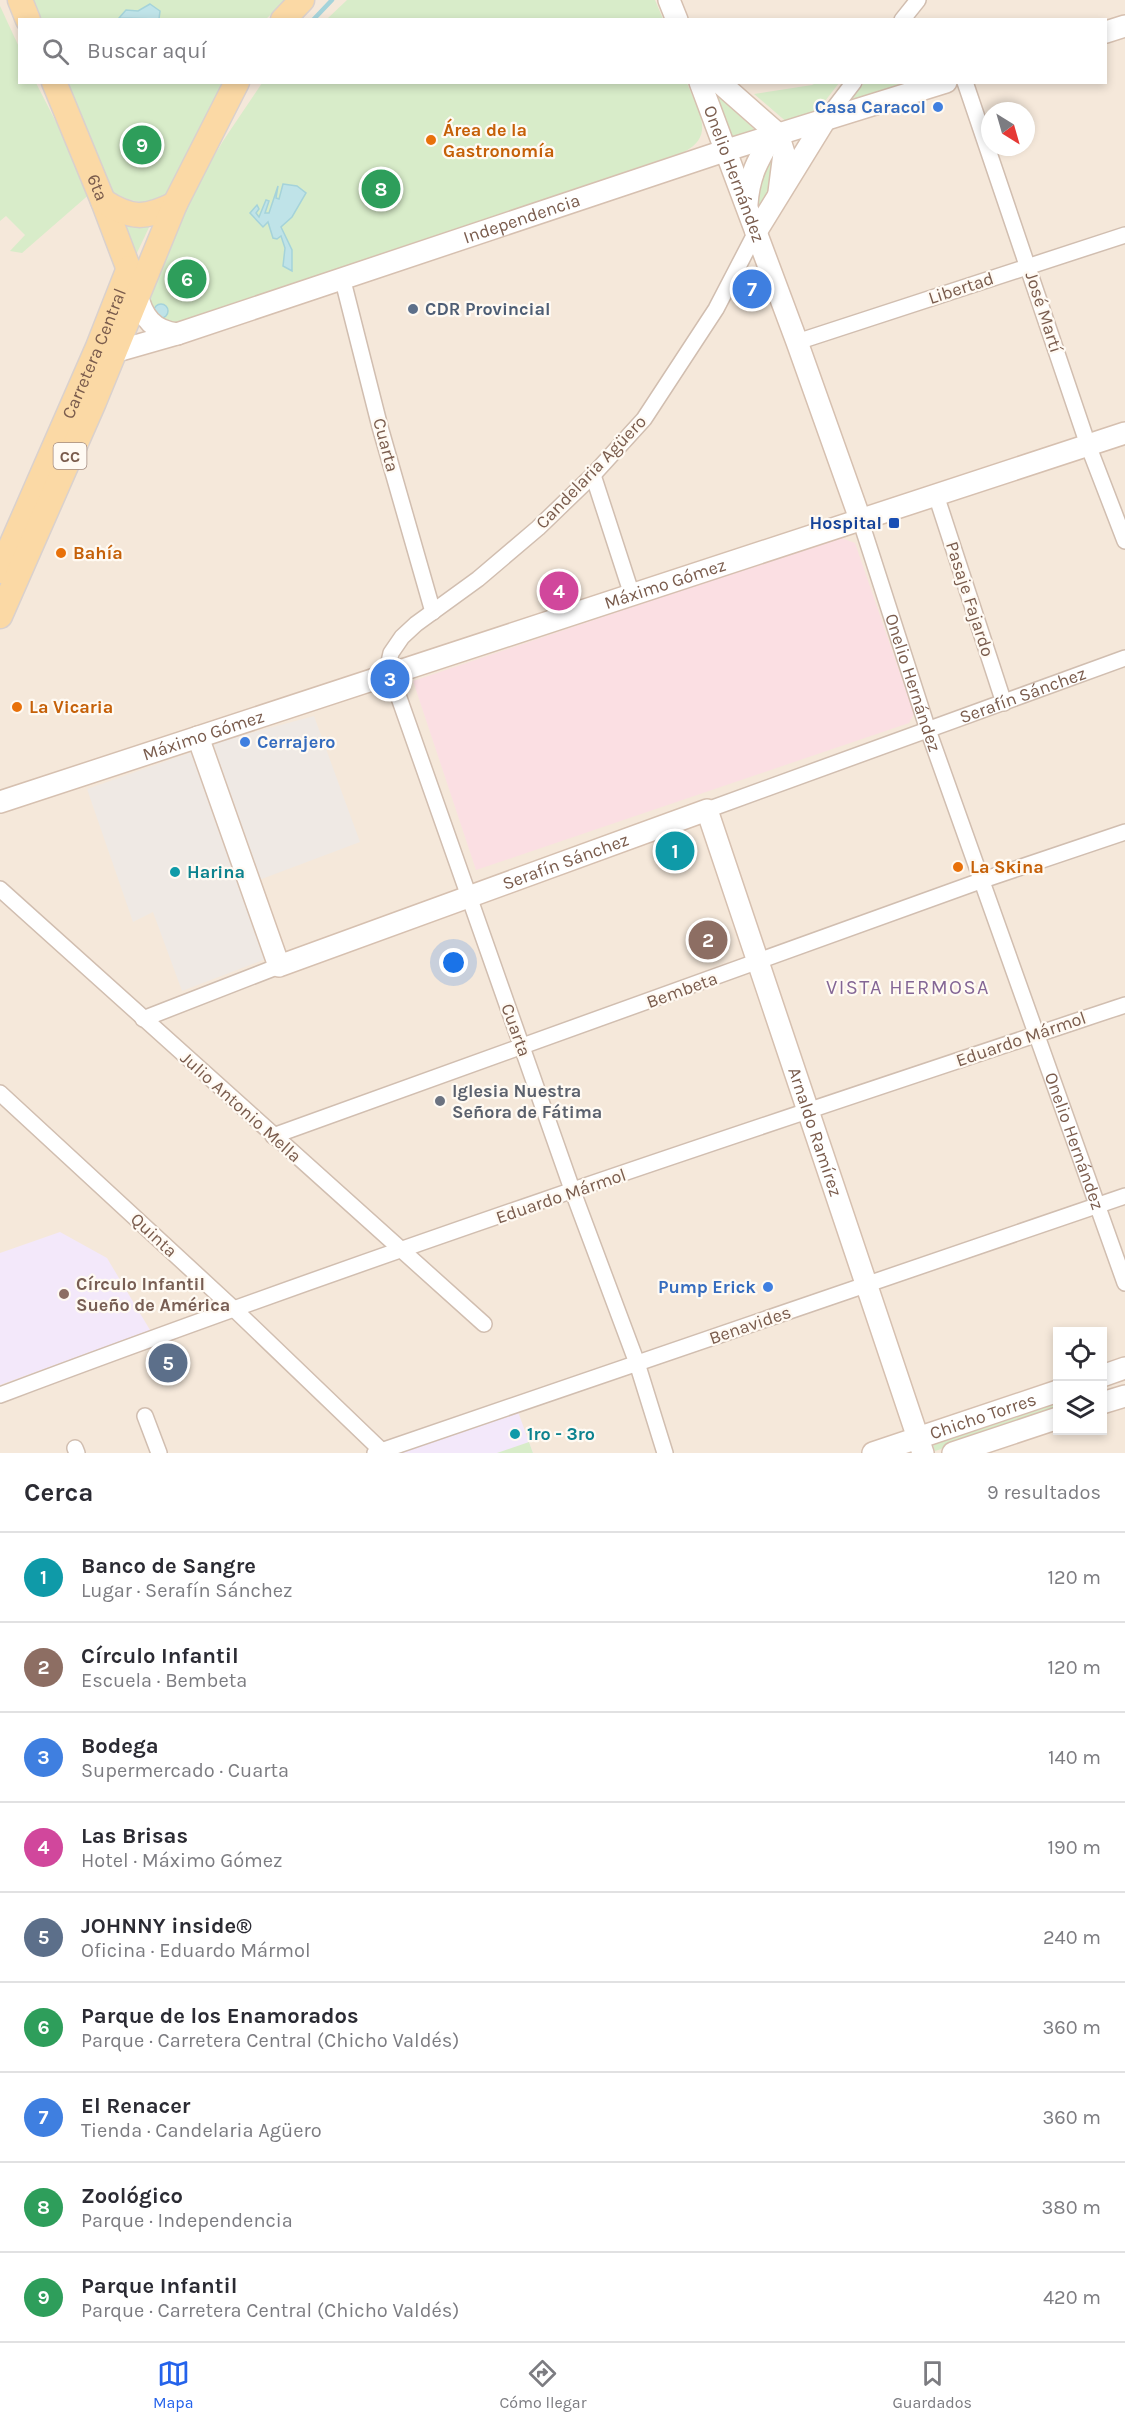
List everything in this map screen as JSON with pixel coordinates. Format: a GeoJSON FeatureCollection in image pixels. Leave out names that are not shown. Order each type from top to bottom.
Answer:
{"type":"FeatureCollection","features":[{"type":"Feature","properties":{"kind":"main road"},"geometry":{"type":"LineString","coordinates":[[20,0],[27,18]]}},
{"type":"Feature","properties":{"kind":"main road"},"geometry":{"type":"LineString","coordinates":[[285,18],[302,0]]}},
{"type":"Feature","properties":{"kind":"main road","name":"6ta"},"geometry":{"type":"LineString","coordinates":[[55,84],[103,201],[137,294]]}},
{"type":"Feature","properties":{"kind":"main road","name":"CC"},"geometry":{"type":"LineString","coordinates":[[137,294],[174,204],[236,84]]}},
{"type":"Feature","properties":{"kind":"main road"},"geometry":{"type":"LineString","coordinates":[[103,201],[122,213],[135,215],[157,213],[174,204]]}},
{"type":"Feature","properties":{"kind":"main road","name":"Carretera Central"},"geometry":{"type":"LineString","coordinates":[[0,616],[106,350],[129,268]]}},
{"type":"Feature","properties":{"kind":"main road","name":"Carretera Central"},"geometry":{"type":"LineString","coordinates":[[0,571],[106,350],[137,294]]}},
{"type":"Feature","properties":{"kind":"street"},"geometry":{"type":"LineString","coordinates":[[669,0],[675,18]]}},
{"type":"Feature","properties":{"kind":"street"},"geometry":{"type":"LineString","coordinates":[[904,18],[918,0]]}},
{"type":"Feature","properties":{"kind":"street"},"geometry":{"type":"LineString","coordinates":[[1107,32],[1125,26]]}},
{"type":"Feature","properties":{"kind":"street","name":"Onelio Hernández"},"geometry":{"type":"LineString","coordinates":[[701,84],[860,519],[928,729],[1125,1283]]}},
{"type":"Feature","properties":{"kind":"street","name":"Onelio Hernández"},"geometry":{"type":"LineString","coordinates":[[721,84],[775,135]]}},
{"type":"Feature","properties":{"kind":"street"},"geometry":{"type":"LineString","coordinates":[[756,232],[825,120],[852,84]]}},
{"type":"Feature","properties":{"kind":"street","name":"Independencia"},"geometry":{"type":"LineString","coordinates":[[106,350],[177,334],[724,151],[940,84]]}},
{"type":"Feature","properties":{"kind":"street","name":"José Martí"},"geometry":{"type":"LineString","coordinates":[[966,84],[1088,445],[1125,541]]}},
{"type":"Feature","properties":{"kind":"street"},"geometry":{"type":"LineString","coordinates":[[747,208],[748,184],[755,164],[775,135],[784,153],[779,192]]}},
{"type":"Feature","properties":{"kind":"street","name":"Candelaria Agüero"},"geometry":{"type":"LineString","coordinates":[[391,675],[389,662],[402,637],[495,565],[593,475],[644,419],[716,309],[756,232]]}},
{"type":"Feature","properties":{"kind":"street","name":"Libertad"},"geometry":{"type":"LineString","coordinates":[[797,342],[1125,235]]}},
{"type":"Feature","properties":{"kind":"street","name":"Cuarta"},"geometry":{"type":"LineString","coordinates":[[342,277],[380,426],[433,612]]}},
{"type":"Feature","properties":{"kind":"street"},"geometry":{"type":"LineString","coordinates":[[137,294],[141,309],[150,323],[164,332],[177,334]]}},
{"type":"Feature","properties":{"kind":"street","name":"Máximo Gómez"},"geometry":{"type":"LineString","coordinates":[[0,802],[1125,432]]}},
{"type":"Feature","properties":{"kind":"street"},"geometry":{"type":"LineString","coordinates":[[593,475],[632,595]]}},
{"type":"Feature","properties":{"kind":"street","name":"Pasaje Fajardo"},"geometry":{"type":"LineString","coordinates":[[936,495],[1004,703]]}},
{"type":"Feature","properties":{"kind":"street","name":"Serafín Sánchez"},"geometry":{"type":"LineString","coordinates":[[143,1019],[468,896],[1125,658]]}},
{"type":"Feature","properties":{"kind":"street","name":"Cuarta"},"geometry":{"type":"LineString","coordinates":[[391,675],[573,1192],[637,1363],[665,1453]]}},
{"type":"Feature","properties":{"kind":"street"},"geometry":{"type":"LineString","coordinates":[[198,737],[279,966]]}},
{"type":"Feature","properties":{"kind":"street","name":"Arnaldo Ramírez"},"geometry":{"type":"LineString","coordinates":[[707,810],[920,1446]]}},
{"type":"Feature","properties":{"kind":"street","name":"Bembeta"},"geometry":{"type":"LineString","coordinates":[[273,1137],[983,880],[1125,832]]}},
{"type":"Feature","properties":{"kind":"street","name":"Julio Antonio Mella"},"geometry":{"type":"LineString","coordinates":[[2,894],[484,1324]]}},
{"type":"Feature","properties":{"kind":"street","name":"Eduardo Mármol"},"geometry":{"type":"LineString","coordinates":[[0,1395],[402,1250],[809,1110],[1125,1005]]}},
{"type":"Feature","properties":{"kind":"street","name":"Quinta"},"geometry":{"type":"LineString","coordinates":[[0,1093],[234,1309],[380,1452]]}},
{"type":"Feature","properties":{"kind":"street","name":"Benavides"},"geometry":{"type":"LineString","coordinates":[[380,1452],[1125,1196]]}},
{"type":"Feature","properties":{"kind":"street"},"geometry":{"type":"LineString","coordinates":[[1107,1374],[1125,1368]]}},
{"type":"Feature","properties":{"kind":"street","name":"Chicho Torres"},"geometry":{"type":"LineString","coordinates":[[873,1453],[920,1446],[1053,1393]]}},
{"type":"Feature","properties":{"kind":"street"},"geometry":{"type":"LineString","coordinates":[[1107,1401],[1125,1396]]}},
{"type":"Feature","properties":{"kind":"street"},"geometry":{"type":"LineString","coordinates":[[145,1416],[159,1453]]}},
{"type":"Feature","properties":{"kind":"street","name":"Chicho Torres"},"geometry":{"type":"LineString","coordinates":[[953,1453],[1053,1420]]}},
{"type":"Feature","properties":{"kind":"shaded area"},"geometry":{"type":"Polygon","coordinates":[[[0,0],[1125,0],[1125,1453],[0,1453],[0,0]]]}},
{"type":"Feature","properties":{"kind":"shaded area"},"geometry":{"type":"Polygon","coordinates":[[[839,537],[855,543],[914,714],[909,723],[476,870],[413,681],[839,537]]]}},
{"type":"Feature","properties":{"kind":"shaded area"},"geometry":{"type":"Polygon","coordinates":[[[314,716],[360,842],[259,880],[213,743],[314,716]]]}},
{"type":"Feature","properties":{"kind":"shaded area"},"geometry":{"type":"Polygon","coordinates":[[[192,752],[266,959],[182,991],[153,912],[133,922],[87,789],[192,752]]]}},
{"type":"Feature","properties":{"kind":"shaded area","name":"Círculo Infantil Sueño de América"},"geometry":{"type":"Polygon","coordinates":[[[60,1232],[107,1258],[150,1330],[0,1385],[0,1253],[60,1232]]]}},
{"type":"Feature","properties":{"kind":"shaded area"},"geometry":{"type":"Polygon","coordinates":[[[517,1409],[533,1453],[402,1453],[401,1451],[517,1409]]]}},
{"type":"Feature","properties":{"kind":"green space"},"geometry":{"type":"Polygon","coordinates":[[[33,0],[286,0],[267,18],[41,18],[33,0]]]}},
{"type":"Feature","properties":{"kind":"green space"},"geometry":{"type":"Polygon","coordinates":[[[347,0],[655,0],[663,18],[328,18],[347,0]]]}},
{"type":"Feature","properties":{"kind":"green space"},"geometry":{"type":"Polygon","coordinates":[[[0,6],[18,45],[18,84],[37,84],[92,192],[22,253],[10,251],[25,235],[6,216],[0,221],[0,6]]]}},
{"type":"Feature","properties":{"kind":"green space"},"geometry":{"type":"Polygon","coordinates":[[[67,84],[222,84],[164,199],[143,202],[130,200],[111,191],[67,84]]]}},
{"type":"Feature","properties":{"kind":"green space"},"geometry":{"type":"Polygon","coordinates":[[[261,84],[687,84],[702,121],[700,138],[684,152],[168,326],[145,308],[173,225],[223,141],[261,84]]]}},
{"type":"Feature","properties":{"kind":"green space"},"geometry":{"type":"Polygon","coordinates":[[[838,84],[812,118],[789,124],[754,94],[812,85],[838,84]]]}},
{"type":"Feature","properties":{"kind":"green space"},"geometry":{"type":"Polygon","coordinates":[[[863,84],[915,84],[847,106],[863,84]]]}},
{"type":"Feature","properties":{"kind":"green space"},"geometry":{"type":"Polygon","coordinates":[[[710,89],[755,130],[755,133],[734,144],[710,89]]]}},
{"type":"Feature","properties":{"kind":"green space"},"geometry":{"type":"Polygon","coordinates":[[[768,155],[774,155],[773,191],[760,217],[754,197],[768,155]]]}},
{"type":"Feature","properties":{"kind":"green space"},"geometry":{"type":"Polygon","coordinates":[[[118,217],[152,221],[136,255],[118,217]]]}},
{"type":"Feature","properties":{"kind":"green space"},"geometry":{"type":"Polygon","coordinates":[[[1053,1405],[1053,1412],[935,1451],[933,1445],[1053,1405]]]}},
{"type":"Feature","properties":{"kind":"green space"},"geometry":{"type":"Polygon","coordinates":[[[529,1442],[533,1453],[497,1453],[529,1442]]]}},
{"type":"Feature","properties":{"kind":"water"},"geometry":{"type":"Polygon","coordinates":[[[150,4],[160,11],[159,18],[119,18],[126,10],[138,11],[150,4]]]}},
{"type":"Feature","properties":{"kind":"water"},"geometry":{"type":"Polygon","coordinates":[[[283,184],[297,186],[306,193],[292,217],[281,227],[292,250],[292,271],[283,266],[285,248],[281,236],[277,239],[273,238],[268,222],[263,227],[250,213],[257,205],[259,209],[256,213],[259,217],[266,200],[269,201],[265,213],[269,213],[278,186],[276,198],[279,199],[283,184]]]}},
{"type":"Feature","properties":{"kind":"water"},"geometry":{"type":"Polygon","coordinates":[[[158,304],[164,304],[168,311],[164,318],[158,318],[154,314],[154,308],[158,304]]]}},
{"type":"Feature","properties":{"kind":"waterway"},"geometry":{"type":"LineString","coordinates":[[315,18],[332,0]]}},
{"type":"Feature","properties":{"kind":"place","name":"Casa Caracol"},"geometry":{"type":"Point","coordinates":[938,107]}},
{"type":"Feature","properties":{"kind":"place","name":"Área de la Gastronomía"},"geometry":{"type":"Point","coordinates":[431,140]}},
{"type":"Feature","properties":{"kind":"place","name":"Parque Infantil"},"geometry":{"type":"Point","coordinates":[142,145]}},
{"type":"Feature","properties":{"kind":"place","name":"Zoológico"},"geometry":{"type":"Point","coordinates":[381,189]}},
{"type":"Feature","properties":{"kind":"place","name":"Parque de los Enamorados"},"geometry":{"type":"Point","coordinates":[187,279]}},
{"type":"Feature","properties":{"kind":"place","name":"El Renacer"},"geometry":{"type":"Point","coordinates":[752,289]}},
{"type":"Feature","properties":{"kind":"place","name":"CDR Provincial"},"geometry":{"type":"Point","coordinates":[413,309]}},
{"type":"Feature","properties":{"kind":"place","name":"Hospital"},"geometry":{"type":"Point","coordinates":[894,523]}},
{"type":"Feature","properties":{"kind":"place","name":"Bahía"},"geometry":{"type":"Point","coordinates":[61,553]}},
{"type":"Feature","properties":{"kind":"place","name":"Las Brisas"},"geometry":{"type":"Point","coordinates":[559,591]}},
{"type":"Feature","properties":{"kind":"place","name":"Bodega"},"geometry":{"type":"Point","coordinates":[390,679]}},
{"type":"Feature","properties":{"kind":"place","name":"La Vicaria"},"geometry":{"type":"Point","coordinates":[17,707]}},
{"type":"Feature","properties":{"kind":"place","name":"Cerrajero"},"geometry":{"type":"Point","coordinates":[245,742]}},
{"type":"Feature","properties":{"kind":"place","name":"Banco de Sangre"},"geometry":{"type":"Point","coordinates":[675,851]}},
{"type":"Feature","properties":{"kind":"place","name":"La Skina"},"geometry":{"type":"Point","coordinates":[958,867]}},
{"type":"Feature","properties":{"kind":"place","name":"Harina"},"geometry":{"type":"Point","coordinates":[175,872]}},
{"type":"Feature","properties":{"kind":"place","name":"Círculo Infantil"},"geometry":{"type":"Point","coordinates":[708,940]}},
{"type":"Feature","properties":{"kind":"place","name":"Iglesia Nuestra Señora de Fátima"},"geometry":{"type":"Point","coordinates":[440,1101]}},
{"type":"Feature","properties":{"kind":"place","name":"Pump Erick"},"geometry":{"type":"Point","coordinates":[768,1287]}},
{"type":"Feature","properties":{"kind":"place","name":"Círculo Infantil Sueño de América"},"geometry":{"type":"Point","coordinates":[64,1294]}},
{"type":"Feature","properties":{"kind":"place","name":"JOHNNY inside®"},"geometry":{"type":"Point","coordinates":[168,1363]}},
{"type":"Feature","properties":{"kind":"place","name":"1ro - 3ro"},"geometry":{"type":"Point","coordinates":[515,1434]}},
{"type":"Feature","properties":{"kind":"district","name":"VISTA HERMOSA"},"geometry":{"type":"Point","coordinates":[908,987]}}]}
